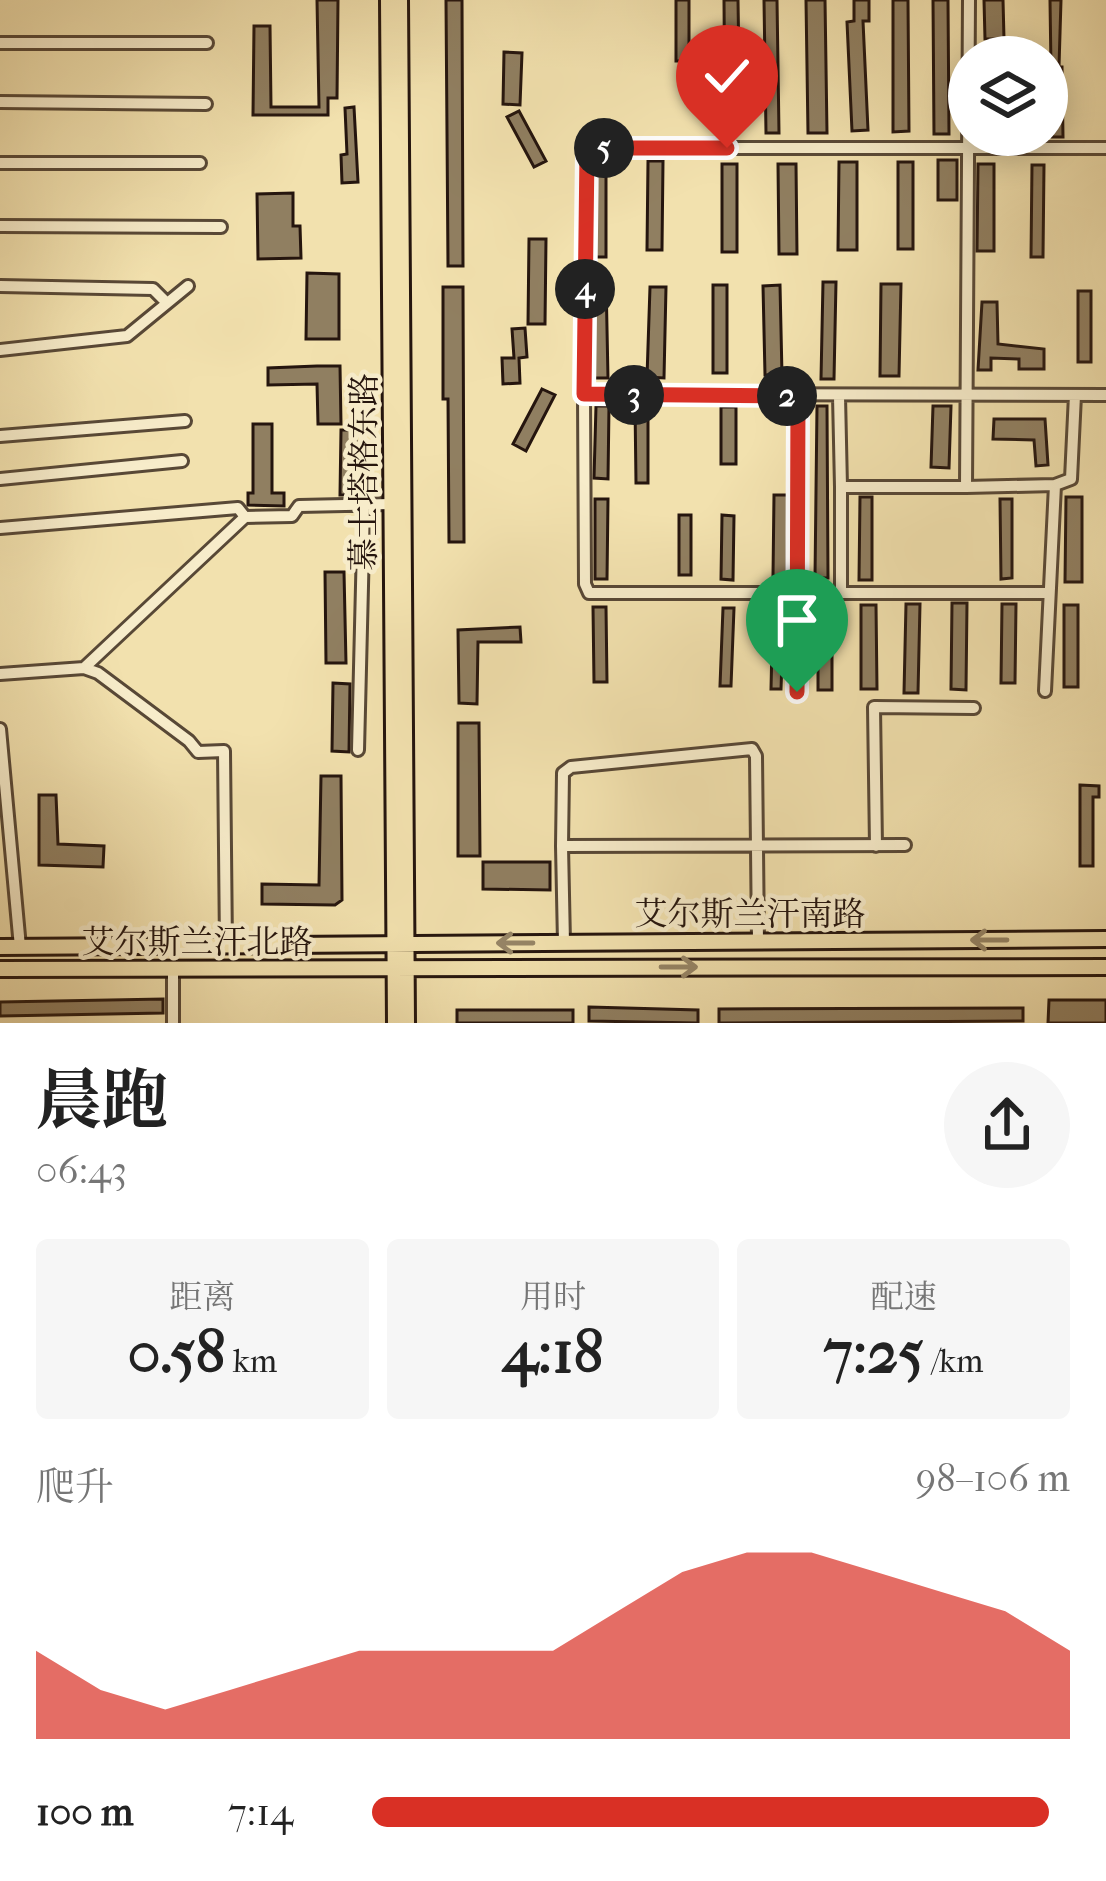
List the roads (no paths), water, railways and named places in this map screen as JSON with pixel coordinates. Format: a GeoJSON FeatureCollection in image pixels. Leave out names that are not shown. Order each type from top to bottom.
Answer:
{"type":"FeatureCollection","features":[{"type":"Feature","properties":{"kind":"main road","name":"慕士塔格东路"},"geometry":{"type":"LineString","coordinates":[[388,0],[400,944]]}},
{"type":"Feature","properties":{"kind":"main road","name":"慕士塔格东路"},"geometry":{"type":"LineString","coordinates":[[400,0],[400,944]]}},
{"type":"Feature","properties":{"kind":"main road","name":"艾尔斯兰汗南路"},"geometry":{"type":"LineString","coordinates":[[400,944],[1106,939]]}},
{"type":"Feature","properties":{"kind":"main road","name":"艾尔斯兰汗北路"},"geometry":{"type":"LineString","coordinates":[[0,947],[400,944]]}},
{"type":"Feature","properties":{"kind":"main road"},"geometry":{"type":"LineString","coordinates":[[395,1023],[400,944]]}},
{"type":"Feature","properties":{"kind":"main road","name":"艾尔斯兰汗南路"},"geometry":{"type":"LineString","coordinates":[[400,968],[1106,967]]}},
{"type":"Feature","properties":{"kind":"main road","name":"艾尔斯兰汗北路"},"geometry":{"type":"LineString","coordinates":[[0,969],[400,968]]}},
{"type":"Feature","properties":{"kind":"main road"},"geometry":{"type":"LineString","coordinates":[[400,968],[407,1023]]}},
{"type":"Feature","properties":{"kind":"street"},"geometry":{"type":"LineString","coordinates":[[969,0],[969,36]]}},
{"type":"Feature","properties":{"kind":"street"},"geometry":{"type":"LineString","coordinates":[[0,43],[207,43]]}},
{"type":"Feature","properties":{"kind":"street"},"geometry":{"type":"LineString","coordinates":[[0,102],[206,104]]}},
{"type":"Feature","properties":{"kind":"street"},"geometry":{"type":"LineString","coordinates":[[948,148],[607,148],[587,152],[585,584],[589,593],[1049,593]]}},
{"type":"Feature","properties":{"kind":"street"},"geometry":{"type":"LineString","coordinates":[[1068,148],[1106,148]]}},
{"type":"Feature","properties":{"kind":"street"},"geometry":{"type":"LineString","coordinates":[[966,487],[967,156]]}},
{"type":"Feature","properties":{"kind":"street"},"geometry":{"type":"LineString","coordinates":[[0,163],[200,163]]}},
{"type":"Feature","properties":{"kind":"street"},"geometry":{"type":"LineString","coordinates":[[0,226],[221,227]]}},
{"type":"Feature","properties":{"kind":"street"},"geometry":{"type":"LineString","coordinates":[[0,286],[153,289],[167,303]]}},
{"type":"Feature","properties":{"kind":"street"},"geometry":{"type":"LineString","coordinates":[[0,350],[127,336],[188,286]]}},
{"type":"Feature","properties":{"kind":"street"},"geometry":{"type":"LineString","coordinates":[[589,394],[1106,395]]}},
{"type":"Feature","properties":{"kind":"street"},"geometry":{"type":"LineString","coordinates":[[841,487],[1055,485],[1071,479],[1075,395]]}},
{"type":"Feature","properties":{"kind":"street"},"geometry":{"type":"LineString","coordinates":[[797,692],[798,396]]}},
{"type":"Feature","properties":{"kind":"street"},"geometry":{"type":"LineString","coordinates":[[839,396],[841,591]]}},
{"type":"Feature","properties":{"kind":"street"},"geometry":{"type":"LineString","coordinates":[[0,436],[185,421]]}},
{"type":"Feature","properties":{"kind":"street"},"geometry":{"type":"LineString","coordinates":[[0,479],[182,461]]}},
{"type":"Feature","properties":{"kind":"street"},"geometry":{"type":"LineString","coordinates":[[1045,691],[1055,485]]}},
{"type":"Feature","properties":{"kind":"street"},"geometry":{"type":"LineString","coordinates":[[358,750],[364,504]]}},
{"type":"Feature","properties":{"kind":"street"},"geometry":{"type":"LineString","coordinates":[[84,668],[245,517],[292,516],[298,506],[391,504]]}},
{"type":"Feature","properties":{"kind":"street"},"geometry":{"type":"LineString","coordinates":[[0,528],[238,508],[245,517]]}},
{"type":"Feature","properties":{"kind":"street"},"geometry":{"type":"LineString","coordinates":[[0,674],[84,668],[98,673],[198,752],[224,751],[226,946]]}},
{"type":"Feature","properties":{"kind":"street"},"geometry":{"type":"LineString","coordinates":[[876,845],[874,707],[974,708]]}},
{"type":"Feature","properties":{"kind":"street"},"geometry":{"type":"LineString","coordinates":[[0,729],[3,802],[20,947]]}},
{"type":"Feature","properties":{"kind":"street"},"geometry":{"type":"LineString","coordinates":[[564,943],[563,773],[572,767],[752,748],[756,756],[758,941]]}},
{"type":"Feature","properties":{"kind":"street"},"geometry":{"type":"LineString","coordinates":[[562,846],[905,845]]}},
{"type":"Feature","properties":{"kind":"street"},"geometry":{"type":"LineString","coordinates":[[173,969],[173,1023]]}}]}
